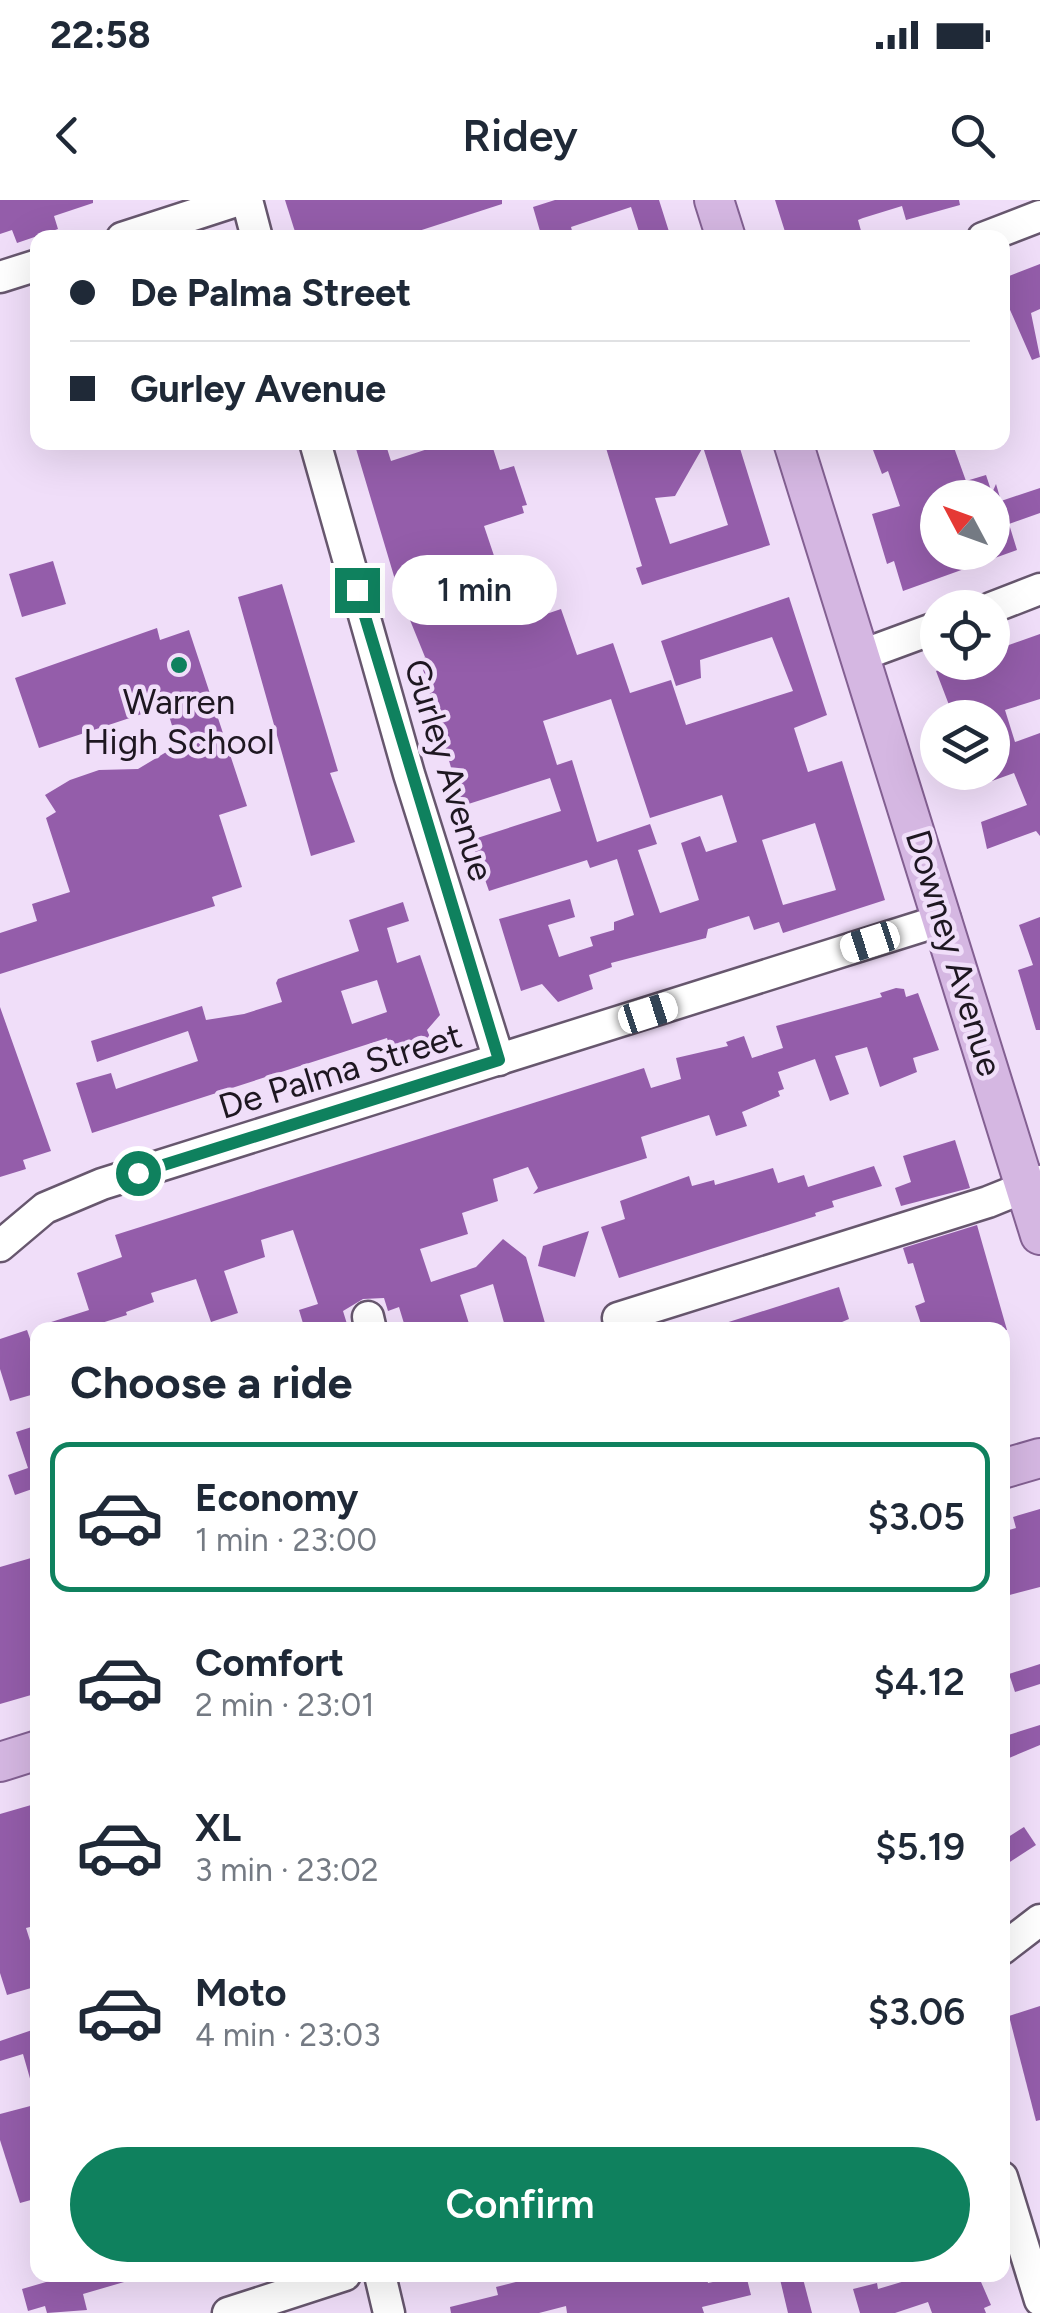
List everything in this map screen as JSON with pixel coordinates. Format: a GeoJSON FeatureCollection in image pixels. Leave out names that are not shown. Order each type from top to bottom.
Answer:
{"type":"FeatureCollection","features":[{"type":"Feature","properties":{"kind":"main road"},"geometry":{"type":"LineString","coordinates":[[714,200],[723,230]]}},
{"type":"Feature","properties":{"kind":"main road","name":"Downey Avenue"},"geometry":{"type":"LineString","coordinates":[[797,450],[1033,1183],[1040,1236]]}},
{"type":"Feature","properties":{"kind":"main road"},"geometry":{"type":"LineString","coordinates":[[1010,1467],[1040,1458]]}},
{"type":"Feature","properties":{"kind":"main road"},"geometry":{"type":"LineString","coordinates":[[0,1762],[30,1753]]}},
{"type":"Feature","properties":{"kind":"street"},"geometry":{"type":"LineString","coordinates":[[147,230],[243,200],[254,230]]}},
{"type":"Feature","properties":{"kind":"street"},"geometry":{"type":"LineString","coordinates":[[996,230],[1023,213]]}},
{"type":"Feature","properties":{"kind":"street"},"geometry":{"type":"LineString","coordinates":[[0,277],[30,268]]}},
{"type":"Feature","properties":{"kind":"street","name":"Gurley Avenue"},"geometry":{"type":"LineString","coordinates":[[318,450],[410,774],[499,1060]]}},
{"type":"Feature","properties":{"kind":"street"},"geometry":{"type":"LineString","coordinates":[[1010,601],[1040,589]]}},
{"type":"Feature","properties":{"kind":"street"},"geometry":{"type":"LineString","coordinates":[[862,655],[920,634]]}},
{"type":"Feature","properties":{"kind":"street","name":"De Palma Street"},"geometry":{"type":"LineString","coordinates":[[0,1246],[45,1208],[82,1192],[945,919]]}},
{"type":"Feature","properties":{"kind":"street"},"geometry":{"type":"LineString","coordinates":[[618,1318],[1033,1183]]}},
{"type":"Feature","properties":{"kind":"street"},"geometry":{"type":"LineString","coordinates":[[1010,1943],[1040,1920]]}},
{"type":"Feature","properties":{"kind":"street"},"geometry":{"type":"LineString","coordinates":[[1010,2202],[1040,2300]]}},
{"type":"Feature","properties":{"kind":"street"},"geometry":{"type":"LineString","coordinates":[[228,2313],[324,2282]]}},
{"type":"Feature","properties":{"kind":"street"},"geometry":{"type":"LineString","coordinates":[[382,2282],[390,2313]]}},
{"type":"Feature","properties":{"kind":"building"},"geometry":{"type":"Polygon","coordinates":[[[0,200],[93,200],[54,216],[58,229],[30,230],[30,239],[17,243],[12,230],[0,234],[0,200]]]}},
{"type":"Feature","properties":{"kind":"building"},"geometry":{"type":"Polygon","coordinates":[[[285,200],[502,200],[502,204],[422,230],[294,230],[285,200]]]}},
{"type":"Feature","properties":{"kind":"building"},"geometry":{"type":"Polygon","coordinates":[[[555,200],[659,200],[668,230],[638,230],[631,207],[571,227],[572,230],[540,230],[533,207],[555,200]]]}},
{"type":"Feature","properties":{"kind":"building"},"geometry":{"type":"Polygon","coordinates":[[[775,200],[959,200],[960,205],[906,220],[902,206],[858,220],[861,230],[784,230],[775,200]]]}},
{"type":"Feature","properties":{"kind":"building"},"geometry":{"type":"Polygon","coordinates":[[[1040,264],[1040,309],[1031,313],[1040,357],[1032,360],[1010,310],[1010,276],[1040,264]]]}},
{"type":"Feature","properties":{"kind":"building"},"geometry":{"type":"Polygon","coordinates":[[[356,450],[388,450],[391,461],[425,450],[494,450],[500,470],[514,466],[527,505],[522,506],[524,513],[484,526],[517,624],[561,609],[577,655],[613,643],[630,693],[671,680],[686,725],[793,691],[772,637],[700,660],[701,678],[676,686],[661,641],[789,597],[827,715],[794,728],[808,772],[842,761],[885,900],[783,933],[779,922],[754,930],[749,916],[708,929],[706,938],[611,963],[612,967],[589,975],[593,989],[558,1002],[542,984],[521,991],[499,919],[570,899],[575,917],[548,925],[559,957],[593,946],[590,937],[614,930],[614,922],[634,915],[617,859],[590,868],[587,860],[489,891],[471,840],[561,811],[550,778],[462,806],[420,659],[425,657],[399,593],[356,450]],[[611,699],[543,721],[557,765],[572,760],[597,842],[650,824],[657,844],[638,850],[660,913],[699,900],[681,843],[700,836],[706,852],[737,842],[722,795],[650,818],[611,699]],[[815,823],[762,840],[783,905],[836,890],[815,823]]]}},
{"type":"Feature","properties":{"kind":"building"},"geometry":{"type":"Polygon","coordinates":[[[607,450],[701,450],[675,496],[655,498],[670,544],[728,525],[704,450],[740,450],[770,545],[642,585],[636,568],[642,566],[607,450]]]}},
{"type":"Feature","properties":{"kind":"building"},"geometry":{"type":"Polygon","coordinates":[[[873,450],[955,450],[966,480],[920,480],[920,570],[961,570],[903,591],[894,561],[887,564],[872,514],[900,506],[888,471],[882,474],[873,450]]]}},
{"type":"Feature","properties":{"kind":"building"},"geometry":{"type":"Polygon","coordinates":[[[1040,488],[1040,513],[1010,524],[1010,498],[1040,488]]]}},
{"type":"Feature","properties":{"kind":"building"},"geometry":{"type":"Polygon","coordinates":[[[1010,527],[1017,550],[1010,553],[1010,527]]]}},
{"type":"Feature","properties":{"kind":"building"},"geometry":{"type":"Polygon","coordinates":[[[53,561],[66,604],[22,617],[9,574],[53,561]]]}},
{"type":"Feature","properties":{"kind":"building"},"geometry":{"type":"Polygon","coordinates":[[[282,584],[338,771],[330,773],[355,842],[311,856],[238,597],[282,584]]]}},
{"type":"Feature","properties":{"kind":"building"},"geometry":{"type":"Polygon","coordinates":[[[157,628],[160,640],[189,630],[247,806],[219,815],[242,887],[212,897],[215,906],[0,974],[0,933],[37,921],[32,904],[70,892],[46,818],[56,812],[45,795],[70,780],[99,770],[138,769],[178,745],[166,706],[39,748],[15,678],[157,628]]]}},
{"type":"Feature","properties":{"kind":"building"},"geometry":{"type":"Polygon","coordinates":[[[1040,634],[1040,699],[1010,708],[1010,700],[947,700],[939,680],[1010,680],[1010,645],[1040,634]]]}},
{"type":"Feature","properties":{"kind":"building"},"geometry":{"type":"Polygon","coordinates":[[[1010,726],[1015,742],[1040,733],[1040,836],[1036,831],[987,849],[981,822],[1027,805],[1014,773],[1010,774],[1010,726]]]}},
{"type":"Feature","properties":{"kind":"building"},"geometry":{"type":"Polygon","coordinates":[[[403,902],[409,921],[387,928],[397,963],[420,955],[440,1015],[427,1030],[430,1037],[391,1051],[387,1038],[92,1133],[76,1083],[111,1073],[116,1089],[198,1061],[188,1031],[97,1062],[91,1041],[202,1006],[206,1020],[282,1002],[278,979],[359,951],[349,920],[403,902]],[[377,980],[341,991],[352,1024],[387,1012],[377,980]]]}},
{"type":"Feature","properties":{"kind":"building"},"geometry":{"type":"Polygon","coordinates":[[[1040,917],[1040,1030],[1036,1030],[1018,970],[1033,965],[1019,925],[1040,917]]]}},
{"type":"Feature","properties":{"kind":"building"},"geometry":{"type":"Polygon","coordinates":[[[896,988],[904,989],[906,997],[918,993],[939,1050],[913,1058],[917,1072],[880,1087],[867,1047],[835,1056],[849,1094],[830,1101],[815,1059],[778,1072],[784,1089],[778,1091],[780,1096],[742,1112],[747,1126],[716,1136],[709,1115],[641,1137],[647,1158],[533,1194],[538,1188],[528,1167],[493,1179],[498,1201],[462,1213],[468,1234],[420,1249],[431,1282],[476,1267],[503,1239],[526,1257],[545,1322],[504,1322],[493,1284],[460,1295],[468,1322],[404,1322],[399,1307],[388,1311],[384,1298],[363,1299],[343,1311],[346,1322],[303,1322],[299,1310],[318,1304],[293,1230],[261,1240],[265,1257],[224,1271],[238,1313],[211,1322],[196,1279],[151,1293],[154,1302],[105,1322],[51,1322],[89,1310],[77,1273],[122,1257],[115,1235],[644,1068],[651,1088],[681,1079],[676,1058],[728,1046],[726,1042],[744,1036],[752,1058],[783,1048],[776,1026],[882,997],[880,993],[896,988]]]}},
{"type":"Feature","properties":{"kind":"building"},"geometry":{"type":"Polygon","coordinates":[[[0,1007],[51,1151],[23,1160],[26,1169],[0,1177],[0,1007]]]}},
{"type":"Feature","properties":{"kind":"building"},"geometry":{"type":"Polygon","coordinates":[[[955,1140],[970,1188],[901,1206],[895,1188],[911,1182],[903,1156],[955,1140]]]}},
{"type":"Feature","properties":{"kind":"building"},"geometry":{"type":"Polygon","coordinates":[[[874,1166],[882,1186],[832,1201],[834,1207],[815,1213],[816,1216],[619,1278],[601,1227],[625,1219],[620,1201],[689,1176],[692,1186],[714,1180],[715,1185],[773,1168],[778,1183],[804,1175],[808,1187],[874,1166]]]}},
{"type":"Feature","properties":{"kind":"building"},"geometry":{"type":"Polygon","coordinates":[[[977,1225],[1005,1322],[920,1322],[915,1306],[925,1302],[913,1263],[908,1264],[903,1248],[977,1225]]]}},
{"type":"Feature","properties":{"kind":"building"},"geometry":{"type":"Polygon","coordinates":[[[589,1231],[575,1277],[538,1266],[543,1246],[589,1231]]]}},
{"type":"Feature","properties":{"kind":"building"},"geometry":{"type":"Polygon","coordinates":[[[839,1287],[849,1319],[842,1322],[729,1322],[839,1287]]]}},
{"type":"Feature","properties":{"kind":"building"},"geometry":{"type":"Polygon","coordinates":[[[27,1330],[30,1395],[10,1401],[0,1369],[0,1339],[27,1330]]]}},
{"type":"Feature","properties":{"kind":"building"},"geometry":{"type":"Polygon","coordinates":[[[30,1428],[30,1490],[15,1495],[8,1475],[28,1468],[16,1432],[30,1428]]]}},
{"type":"Feature","properties":{"kind":"building"},"geometry":{"type":"Polygon","coordinates":[[[1040,1509],[1040,1587],[1010,1595],[1010,1530],[1016,1528],[1013,1517],[1040,1509]]]}},
{"type":"Feature","properties":{"kind":"building"},"geometry":{"type":"Polygon","coordinates":[[[30,1558],[30,1695],[0,1704],[0,1567],[30,1558]]]}},
{"type":"Feature","properties":{"kind":"building"},"geometry":{"type":"Polygon","coordinates":[[[1040,1664],[1040,1684],[1015,1692],[1010,1674],[1040,1664]]]}},
{"type":"Feature","properties":{"kind":"building"},"geometry":{"type":"Polygon","coordinates":[[[1040,1725],[1040,1745],[1010,1758],[1010,1734],[1040,1725]]]}},
{"type":"Feature","properties":{"kind":"building"},"geometry":{"type":"Polygon","coordinates":[[[30,1805],[30,1927],[26,1928],[30,1941],[30,1988],[7,1995],[0,1973],[0,1814],[30,1805]]]}},
{"type":"Feature","properties":{"kind":"building"},"geometry":{"type":"Polygon","coordinates":[[[1024,1827],[1036,1845],[1010,1862],[1010,1836],[1024,1827]]]}},
{"type":"Feature","properties":{"kind":"building"},"geometry":{"type":"Polygon","coordinates":[[[1040,2006],[1040,2120],[1036,2121],[1010,2016],[1040,2006]]]}},
{"type":"Feature","properties":{"kind":"building"},"geometry":{"type":"Polygon","coordinates":[[[30,2031],[30,2078],[23,2054],[0,2061],[0,2041],[30,2031]]]}},
{"type":"Feature","properties":{"kind":"building"},"geometry":{"type":"Polygon","coordinates":[[[30,2106],[30,2200],[20,2203],[0,2140],[0,2114],[30,2106]]]}},
{"type":"Feature","properties":{"kind":"building"},"geometry":{"type":"Polygon","coordinates":[[[46,2282],[124,2282],[83,2294],[87,2310],[47,2313],[45,2306],[28,2311],[22,2289],[46,2282]]]}},
{"type":"Feature","properties":{"kind":"building"},"geometry":{"type":"Polygon","coordinates":[[[516,2282],[748,2282],[751,2295],[702,2307],[704,2313],[567,2313],[566,2306],[539,2313],[451,2313],[450,2307],[498,2295],[496,2287],[516,2282]]]}},
{"type":"Feature","properties":{"kind":"building"},"geometry":{"type":"Polygon","coordinates":[[[781,2282],[804,2282],[812,2313],[788,2313],[781,2282]]]}},
{"type":"Feature","properties":{"kind":"building"},"geometry":{"type":"Polygon","coordinates":[[[902,2282],[981,2282],[991,2305],[984,2308],[986,2313],[932,2313],[928,2302],[895,2313],[860,2313],[853,2289],[877,2283],[878,2289],[902,2282]]]}},
{"type":"Feature","properties":{"kind":"place","name":"Warren High School"},"geometry":{"type":"Point","coordinates":[179,665]}},
{"type":"Feature","properties":{"kind":"route"},"geometry":{"type":"LineString","coordinates":[[138,1173],[499,1060],[357,590]]}}]}
